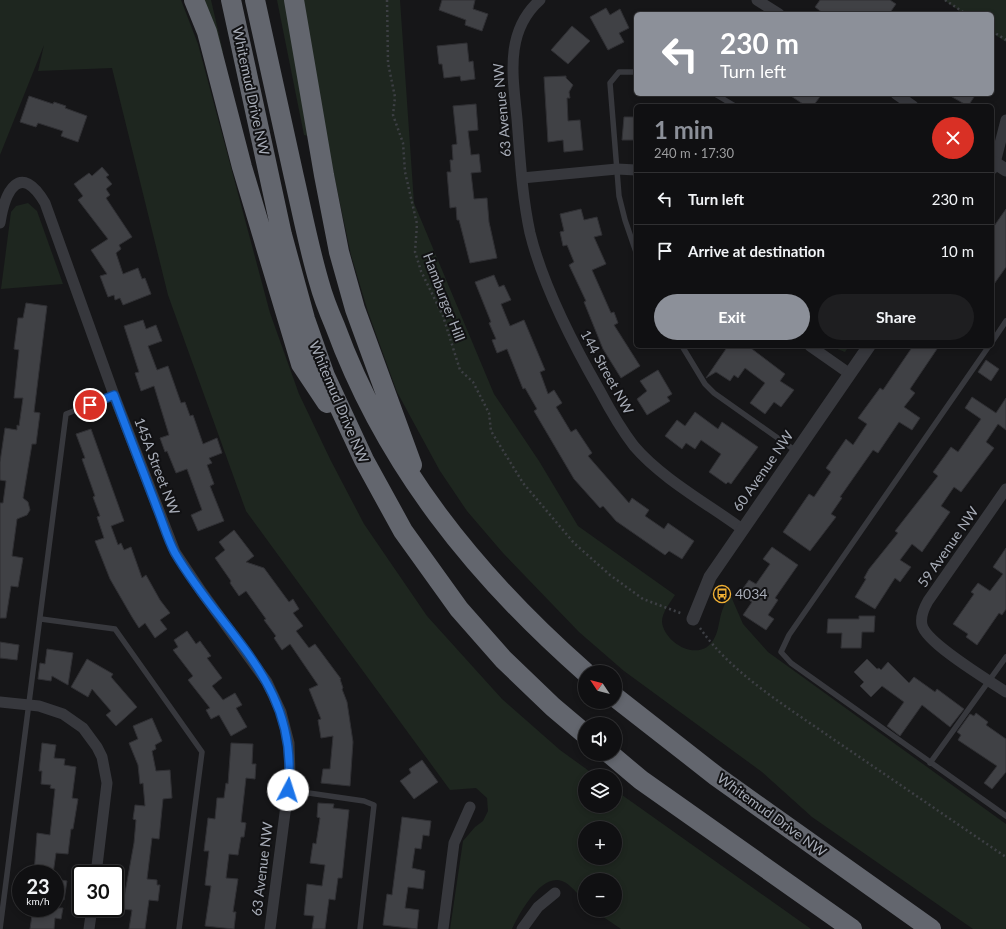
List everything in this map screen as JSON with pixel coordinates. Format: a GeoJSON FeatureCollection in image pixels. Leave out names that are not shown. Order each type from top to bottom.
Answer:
{"type":"FeatureCollection","features":[{"type":"Feature","properties":{"kind":"highway"},"geometry":{"type":"LineString","coordinates":[[194,0],[207,32],[242,167],[301,364],[364,460]]}},
{"type":"Feature","properties":{"kind":"highway","name":"Whitemud Drive NW"},"geometry":{"type":"LineString","coordinates":[[231,0],[282,235],[304,319],[325,376],[364,460],[403,531],[459,609],[502,659],[552,707],[578,728]]}},
{"type":"Feature","properties":{"kind":"highway","name":"Whitemud Drive NW"},"geometry":{"type":"LineString","coordinates":[[255,0],[319,284],[344,350],[361,389],[388,442],[422,496],[446,528],[495,585],[550,641],[578,666]]}},
{"type":"Feature","properties":{"kind":"highway"},"geometry":{"type":"LineString","coordinates":[[294,0],[324,175],[339,252],[355,309],[397,420],[422,496]]}},
{"type":"Feature","properties":{"kind":"highway","name":"Whitemud Drive NW"},"geometry":{"type":"LineString","coordinates":[[622,702],[716,776],[909,914],[933,929]]}},
{"type":"Feature","properties":{"kind":"highway"},"geometry":{"type":"LineString","coordinates":[[618,761],[641,780],[852,929]]}},
{"type":"Feature","properties":{"kind":"street","name":"63 Avenue NW"},"geometry":{"type":"LineString","coordinates":[[522,178],[512,55],[514,42],[519,28],[526,16],[540,0]]}},
{"type":"Feature","properties":{"kind":"street"},"geometry":{"type":"LineString","coordinates":[[757,0],[776,12]]}},
{"type":"Feature","properties":{"kind":"street"},"geometry":{"type":"LineString","coordinates":[[899,96],[910,104]]}},
{"type":"Feature","properties":{"kind":"street"},"geometry":{"type":"LineString","coordinates":[[996,165],[1006,120]]}},
{"type":"Feature","properties":{"kind":"street"},"geometry":{"type":"LineString","coordinates":[[522,178],[617,169],[634,170]]}},
{"type":"Feature","properties":{"kind":"street","name":"144 Street NW"},"geometry":{"type":"LineString","coordinates":[[522,178],[530,232],[539,264],[574,344],[618,424],[634,446],[650,463],[742,529]]}},
{"type":"Feature","properties":{"kind":"street","name":"145A Street NW"},"geometry":{"type":"LineString","coordinates":[[1,218],[6,196],[14,185],[20,182],[32,187],[45,203],[114,395],[175,552],[201,591],[258,668],[275,696],[286,728],[289,743],[290,766],[288,790]]}},
{"type":"Feature","properties":{"kind":"street"},"geometry":{"type":"LineString","coordinates":[[813,348],[850,374]]}},
{"type":"Feature","properties":{"kind":"street","name":"60 Avenue NW"},"geometry":{"type":"LineString","coordinates":[[693,619],[708,581],[742,529],[868,348]]}},
{"type":"Feature","properties":{"kind":"street","name":"59 Avenue NW"},"geometry":{"type":"LineString","coordinates":[[989,681],[930,638],[922,625],[922,616],[928,601],[1006,489]]}},
{"type":"Feature","properties":{"kind":"street"},"geometry":{"type":"LineString","coordinates":[[989,681],[1006,692]]}},
{"type":"Feature","properties":{"kind":"street"},"geometry":{"type":"LineString","coordinates":[[0,702],[51,709],[83,728],[97,747],[106,769],[107,783],[97,865]]}},
{"type":"Feature","properties":{"kind":"street","name":"63 Avenue NW"},"geometry":{"type":"LineString","coordinates":[[270,929],[288,790]]}},
{"type":"Feature","properties":{"kind":"street"},"geometry":{"type":"LineString","coordinates":[[443,929],[454,843],[470,807]]}},
{"type":"Feature","properties":{"kind":"street"},"geometry":{"type":"LineString","coordinates":[[522,929],[538,907],[555,893]]}},
{"type":"Feature","properties":{"kind":"street"},"geometry":{"type":"LineString","coordinates":[[89,929],[91,917]]}},
{"type":"Feature","properties":{"kind":"lane"},"geometry":{"type":"LineString","coordinates":[[634,72],[619,72],[610,83],[619,196],[634,246]]}},
{"type":"Feature","properties":{"kind":"lane"},"geometry":{"type":"LineString","coordinates":[[718,96],[732,104]]}},
{"type":"Feature","properties":{"kind":"lane"},"geometry":{"type":"LineString","coordinates":[[994,339],[1006,321]]}},
{"type":"Feature","properties":{"kind":"lane"},"geometry":{"type":"LineString","coordinates":[[683,348],[705,384],[714,393],[796,451]]}},
{"type":"Feature","properties":{"kind":"lane"},"geometry":{"type":"LineString","coordinates":[[988,348],[788,635],[781,652],[791,662],[1006,816]]}},
{"type":"Feature","properties":{"kind":"lane"},"geometry":{"type":"LineString","coordinates":[[0,929],[27,705],[41,619],[66,414],[114,395]]}},
{"type":"Feature","properties":{"kind":"lane"},"geometry":{"type":"LineString","coordinates":[[41,619],[115,629],[202,752],[179,929]]}},
{"type":"Feature","properties":{"kind":"lane"},"geometry":{"type":"LineString","coordinates":[[930,763],[1006,657]]}},
{"type":"Feature","properties":{"kind":"lane"},"geometry":{"type":"LineString","coordinates":[[288,790],[364,800],[374,804],[360,929]]}},
{"type":"Feature","properties":{"kind":"path","name":"Hamburger Hill"},"geometry":{"type":"LineString","coordinates":[[387,0],[388,63],[395,97],[393,115],[403,143],[405,172],[417,224],[415,252],[421,271],[443,316],[460,370],[473,382],[489,413],[491,431],[523,483],[574,543],[610,575],[643,599],[693,619]]}},
{"type":"Feature","properties":{"kind":"path"},"geometry":{"type":"LineString","coordinates":[[945,0],[963,12]]}},
{"type":"Feature","properties":{"kind":"path"},"geometry":{"type":"LineString","coordinates":[[994,32],[1006,40]]}},
{"type":"Feature","properties":{"kind":"path"},"geometry":{"type":"LineString","coordinates":[[693,619],[711,644],[747,676],[778,700],[1006,857]]}},
{"type":"Feature","properties":{"kind":"shaded area"},"geometry":{"type":"Polygon","coordinates":[[[0,0],[181,0],[198,44],[270,313],[299,394],[331,461],[364,524],[427,616],[502,699],[560,750],[586,769],[578,769],[578,813],[622,813],[622,795],[811,929],[621,929],[603,917],[622,917],[622,873],[578,873],[578,894],[572,887],[562,881],[554,880],[546,883],[525,905],[512,929],[450,929],[463,841],[475,827],[483,821],[488,811],[487,798],[476,788],[450,790],[246,511],[168,295],[112,68],[38,71],[44,45],[0,155],[0,0]]]}},
{"type":"Feature","properties":{"kind":"shaded area"},"geometry":{"type":"Polygon","coordinates":[[[201,0],[211,0],[223,52],[219,53],[201,0]]]}},
{"type":"Feature","properties":{"kind":"shaded area"},"geometry":{"type":"Polygon","coordinates":[[[277,0],[285,0],[308,136],[304,135],[277,0]]]}},
{"type":"Feature","properties":{"kind":"shaded area"},"geometry":{"type":"Polygon","coordinates":[[[303,0],[400,0],[414,203],[494,394],[539,461],[578,526],[675,595],[662,618],[664,629],[673,641],[686,649],[700,650],[707,647],[716,635],[722,611],[730,594],[743,624],[768,652],[1006,824],[1006,929],[973,929],[812,817],[762,772],[624,671],[622,669],[622,665],[617,665],[579,632],[503,553],[467,511],[440,471],[397,392],[368,312],[351,255],[331,161],[303,0]]]}},
{"type":"Feature","properties":{"kind":"shaded area"},"geometry":{"type":"Polygon","coordinates":[[[944,0],[1006,0],[1006,42],[994,34],[994,12],[961,12],[944,0]]]}},
{"type":"Feature","properties":{"kind":"shaded area"},"geometry":{"type":"Polygon","coordinates":[[[28,203],[37,211],[63,284],[1,289],[11,212],[16,206],[28,203]]]}},
{"type":"Feature","properties":{"kind":"shaded area"},"geometry":{"type":"Polygon","coordinates":[[[835,348],[848,348],[845,352],[835,348]]]}},
{"type":"Feature","properties":{"kind":"building"},"geometry":{"type":"Polygon","coordinates":[[[442,0],[475,0],[473,9],[488,14],[482,31],[465,25],[466,20],[439,10],[442,0]]]}},
{"type":"Feature","properties":{"kind":"building"},"geometry":{"type":"Polygon","coordinates":[[[820,0],[890,0],[896,4],[890,12],[821,12],[815,7],[820,0]]]}},
{"type":"Feature","properties":{"kind":"building"},"geometry":{"type":"Polygon","coordinates":[[[606,8],[610,15],[620,9],[629,28],[619,33],[624,42],[608,50],[590,17],[606,8]]]}},
{"type":"Feature","properties":{"kind":"building"},"geometry":{"type":"Polygon","coordinates":[[[572,26],[590,41],[568,64],[551,50],[572,26]]]}},
{"type":"Feature","properties":{"kind":"building"},"geometry":{"type":"Polygon","coordinates":[[[467,43],[469,62],[473,61],[475,79],[461,81],[460,76],[444,78],[442,64],[439,64],[437,46],[467,43]]]}},
{"type":"Feature","properties":{"kind":"building"},"geometry":{"type":"Polygon","coordinates":[[[566,76],[566,78],[573,85],[569,92],[570,98],[567,98],[568,121],[580,120],[583,150],[564,152],[563,140],[548,142],[544,77],[566,76]]]}},
{"type":"Feature","properties":{"kind":"building"},"geometry":{"type":"Polygon","coordinates":[[[29,96],[53,104],[54,102],[66,106],[65,108],[87,116],[78,142],[61,136],[63,131],[38,123],[36,127],[20,122],[29,96]]]}},
{"type":"Feature","properties":{"kind":"building"},"geometry":{"type":"Polygon","coordinates":[[[791,96],[820,96],[814,104],[803,104],[791,96]]]}},
{"type":"Feature","properties":{"kind":"building"},"geometry":{"type":"Polygon","coordinates":[[[950,96],[975,96],[969,104],[964,104],[950,96]]]}},
{"type":"Feature","properties":{"kind":"building"},"geometry":{"type":"Polygon","coordinates":[[[476,104],[478,130],[468,131],[471,155],[479,154],[481,172],[471,173],[474,199],[487,198],[489,222],[497,258],[470,263],[459,220],[457,220],[456,207],[450,208],[447,172],[451,172],[450,160],[453,160],[452,145],[457,144],[453,106],[476,104]]]}},
{"type":"Feature","properties":{"kind":"building"},"geometry":{"type":"Polygon","coordinates":[[[624,117],[634,117],[634,140],[622,140],[624,117]]]}},
{"type":"Feature","properties":{"kind":"building"},"geometry":{"type":"Polygon","coordinates":[[[102,167],[109,175],[106,177],[112,184],[106,189],[110,195],[106,198],[132,237],[119,245],[121,249],[116,253],[123,274],[138,268],[142,279],[145,278],[151,294],[123,305],[120,298],[115,300],[114,295],[108,297],[100,276],[107,274],[91,250],[108,239],[78,200],[83,196],[74,184],[89,173],[92,176],[102,167]]]}},
{"type":"Feature","properties":{"kind":"building"},"geometry":{"type":"Polygon","coordinates":[[[581,209],[584,220],[597,217],[602,235],[594,237],[606,264],[592,270],[611,313],[614,312],[618,323],[614,325],[640,366],[621,378],[603,349],[584,302],[586,301],[569,265],[574,262],[567,245],[563,246],[560,232],[564,231],[560,214],[581,209]]]}},
{"type":"Feature","properties":{"kind":"building"},"geometry":{"type":"Polygon","coordinates":[[[1006,209],[1006,267],[994,284],[994,226],[1006,209]]]}},
{"type":"Feature","properties":{"kind":"building"},"geometry":{"type":"Polygon","coordinates":[[[494,275],[499,287],[504,285],[511,300],[501,304],[510,326],[524,320],[545,370],[540,372],[548,394],[554,390],[562,403],[556,407],[571,432],[576,429],[592,453],[588,456],[629,503],[632,498],[649,510],[645,516],[664,529],[668,523],[694,541],[682,559],[669,551],[665,555],[616,521],[603,506],[600,508],[574,479],[534,411],[537,409],[525,388],[523,389],[507,349],[497,353],[492,340],[496,339],[489,323],[491,322],[475,282],[494,275]]]}},
{"type":"Feature","properties":{"kind":"building"},"geometry":{"type":"Polygon","coordinates":[[[26,303],[47,306],[34,412],[40,413],[36,444],[32,444],[23,498],[28,502],[30,510],[27,515],[17,519],[12,556],[23,558],[18,587],[11,586],[6,618],[0,618],[0,503],[3,503],[6,481],[0,480],[0,462],[5,428],[17,430],[17,425],[19,426],[23,398],[14,398],[19,350],[14,349],[18,318],[23,318],[26,303]]]}},
{"type":"Feature","properties":{"kind":"building"},"geometry":{"type":"Polygon","coordinates":[[[143,320],[146,329],[156,325],[162,341],[148,346],[157,370],[168,366],[181,403],[185,402],[190,416],[193,415],[203,444],[217,438],[222,453],[209,458],[212,463],[207,465],[214,484],[210,486],[224,521],[198,531],[191,515],[202,510],[187,469],[176,473],[167,451],[165,452],[160,438],[169,435],[154,386],[141,391],[135,373],[139,372],[124,326],[143,320]]]}},
{"type":"Feature","properties":{"kind":"building"},"geometry":{"type":"Polygon","coordinates":[[[727,348],[751,348],[785,374],[780,381],[794,390],[781,407],[774,402],[765,414],[750,403],[765,383],[745,368],[738,378],[734,375],[730,381],[716,372],[706,378],[727,348]]]}},
{"type":"Feature","properties":{"kind":"building"},"geometry":{"type":"Polygon","coordinates":[[[912,348],[938,348],[910,389],[915,393],[904,407],[920,418],[912,430],[899,422],[878,453],[873,450],[840,497],[842,498],[831,514],[836,517],[810,551],[783,532],[809,494],[814,497],[831,472],[826,468],[846,439],[853,445],[867,424],[858,418],[880,388],[883,390],[912,348]]]}},
{"type":"Feature","properties":{"kind":"building"},"geometry":{"type":"Polygon","coordinates":[[[986,360],[999,369],[991,381],[978,372],[986,360]]]}},
{"type":"Feature","properties":{"kind":"building"},"geometry":{"type":"Polygon","coordinates":[[[658,370],[672,394],[667,397],[670,401],[647,415],[637,399],[647,391],[640,381],[658,370]]]}},
{"type":"Feature","properties":{"kind":"building"},"geometry":{"type":"Polygon","coordinates":[[[972,397],[996,413],[1006,398],[1006,430],[998,424],[986,442],[994,448],[961,492],[954,487],[941,506],[950,512],[922,552],[912,544],[900,560],[911,567],[900,582],[895,578],[875,609],[855,597],[866,579],[864,578],[869,569],[898,533],[895,531],[938,476],[933,472],[951,447],[958,452],[981,419],[965,408],[972,397]]]}},
{"type":"Feature","properties":{"kind":"building"},"geometry":{"type":"Polygon","coordinates":[[[695,412],[718,429],[722,422],[758,447],[731,484],[728,482],[726,484],[709,472],[721,454],[701,440],[695,449],[686,443],[682,449],[665,436],[677,420],[685,426],[695,412]]]}},
{"type":"Feature","properties":{"kind":"building"},"geometry":{"type":"Polygon","coordinates":[[[91,429],[124,521],[111,526],[118,545],[121,543],[124,550],[131,547],[142,578],[146,575],[160,600],[170,613],[160,620],[167,629],[155,638],[145,623],[139,628],[132,617],[110,579],[95,541],[104,538],[97,517],[100,516],[93,497],[95,496],[82,459],[85,458],[76,434],[91,429]]]}},
{"type":"Feature","properties":{"kind":"building"},"geometry":{"type":"Polygon","coordinates":[[[234,530],[254,556],[246,562],[264,568],[289,602],[293,599],[299,609],[293,613],[303,626],[296,631],[309,648],[315,644],[341,679],[342,689],[347,702],[353,742],[350,786],[321,783],[323,769],[330,769],[333,736],[321,738],[318,720],[321,719],[309,689],[318,685],[290,644],[282,650],[274,638],[276,636],[264,620],[266,619],[246,591],[239,596],[230,583],[231,581],[215,558],[225,550],[219,542],[234,530]]]}},
{"type":"Feature","properties":{"kind":"building"},"geometry":{"type":"Polygon","coordinates":[[[772,547],[798,565],[775,598],[778,600],[768,615],[774,619],[766,630],[743,615],[752,602],[739,594],[749,580],[756,584],[770,564],[763,559],[772,547]]]}},
{"type":"Feature","properties":{"kind":"building"},"geometry":{"type":"Polygon","coordinates":[[[1006,548],[1006,609],[1002,615],[999,613],[977,645],[966,637],[968,634],[953,624],[974,594],[971,592],[978,583],[990,591],[1003,574],[993,567],[1006,548]]]}},
{"type":"Feature","properties":{"kind":"building"},"geometry":{"type":"Polygon","coordinates":[[[859,616],[875,616],[874,632],[862,632],[861,648],[841,648],[842,633],[827,633],[828,619],[859,619],[859,616]]]}},
{"type":"Feature","properties":{"kind":"building"},"geometry":{"type":"Polygon","coordinates":[[[187,631],[196,644],[200,641],[211,656],[207,658],[222,678],[212,686],[223,700],[235,693],[242,705],[236,708],[247,727],[231,736],[219,715],[211,719],[206,710],[210,708],[188,680],[193,676],[173,650],[178,647],[174,640],[187,631]]]}},
{"type":"Feature","properties":{"kind":"building"},"geometry":{"type":"Polygon","coordinates":[[[0,642],[19,645],[17,660],[0,658],[0,642]]]}},
{"type":"Feature","properties":{"kind":"building"},"geometry":{"type":"Polygon","coordinates":[[[47,649],[73,653],[68,685],[52,676],[51,681],[38,679],[40,663],[45,664],[47,649]]]}},
{"type":"Feature","properties":{"kind":"building"},"geometry":{"type":"Polygon","coordinates":[[[87,659],[113,674],[111,677],[137,707],[116,726],[106,715],[111,711],[92,689],[88,697],[71,687],[87,659]]]}},
{"type":"Feature","properties":{"kind":"building"},"geometry":{"type":"Polygon","coordinates":[[[867,659],[877,669],[879,668],[881,670],[888,662],[909,683],[914,677],[935,692],[937,689],[964,709],[950,727],[922,705],[900,736],[887,726],[904,702],[882,686],[871,697],[860,686],[864,682],[854,672],[867,659]]]}},
{"type":"Feature","properties":{"kind":"building"},"geometry":{"type":"Polygon","coordinates":[[[976,713],[988,722],[986,725],[1006,739],[1006,772],[992,789],[984,783],[997,766],[958,740],[961,735],[957,732],[970,714],[974,716],[976,713]]]}},
{"type":"Feature","properties":{"kind":"building"},"geometry":{"type":"Polygon","coordinates":[[[152,718],[162,741],[155,745],[156,749],[152,751],[156,771],[170,770],[172,798],[163,799],[159,839],[152,838],[147,879],[157,880],[157,885],[160,885],[158,901],[149,900],[145,929],[129,929],[132,910],[124,909],[124,898],[134,843],[136,820],[133,819],[135,805],[145,806],[143,783],[140,784],[138,765],[129,743],[138,739],[133,726],[152,718]]]}},
{"type":"Feature","properties":{"kind":"building"},"geometry":{"type":"Polygon","coordinates":[[[42,743],[56,745],[54,758],[65,759],[64,765],[76,767],[72,798],[78,799],[73,829],[71,829],[68,854],[56,853],[54,865],[35,865],[37,833],[50,835],[55,789],[50,788],[51,785],[41,784],[42,771],[39,771],[42,743]]]}},
{"type":"Feature","properties":{"kind":"building"},"geometry":{"type":"Polygon","coordinates":[[[231,743],[253,744],[252,764],[256,764],[255,779],[246,778],[241,822],[246,823],[244,837],[241,837],[238,855],[229,854],[226,878],[238,879],[233,912],[236,912],[234,929],[205,926],[211,886],[205,885],[209,851],[204,851],[208,818],[215,819],[217,798],[224,798],[226,783],[228,784],[231,743]]]}},
{"type":"Feature","properties":{"kind":"building"},"geometry":{"type":"Polygon","coordinates":[[[422,760],[438,782],[414,799],[400,781],[411,773],[409,769],[422,760]]]}},
{"type":"Feature","properties":{"kind":"building"},"geometry":{"type":"Polygon","coordinates":[[[318,803],[334,804],[333,808],[349,810],[342,878],[338,878],[335,900],[329,899],[325,929],[312,929],[314,916],[304,915],[307,884],[322,886],[325,865],[310,863],[313,843],[316,844],[320,818],[317,817],[318,803]]]}},
{"type":"Feature","properties":{"kind":"building"},"geometry":{"type":"Polygon","coordinates":[[[402,817],[431,821],[429,836],[423,835],[421,849],[415,848],[412,868],[425,871],[423,889],[408,887],[405,908],[419,910],[417,929],[383,925],[387,894],[392,895],[402,817]]]}},
{"type":"Feature","properties":{"kind":"building"},"geometry":{"type":"Polygon","coordinates":[[[64,880],[67,881],[64,900],[64,880]]]}},
{"type":"Feature","properties":{"kind":"building"},"geometry":{"type":"Polygon","coordinates":[[[32,917],[61,917],[61,919],[55,918],[54,929],[30,929],[32,917]]]}},
{"type":"Feature","properties":{"kind":"place","name":"4034"},"geometry":{"type":"Point","coordinates":[722,594]}},
{"type":"Feature","properties":{"kind":"route"},"geometry":{"type":"LineString","coordinates":[[90,405],[114,395],[175,552],[201,591],[258,668],[275,696],[284,720],[289,743],[290,774],[288,790]]}}]}
